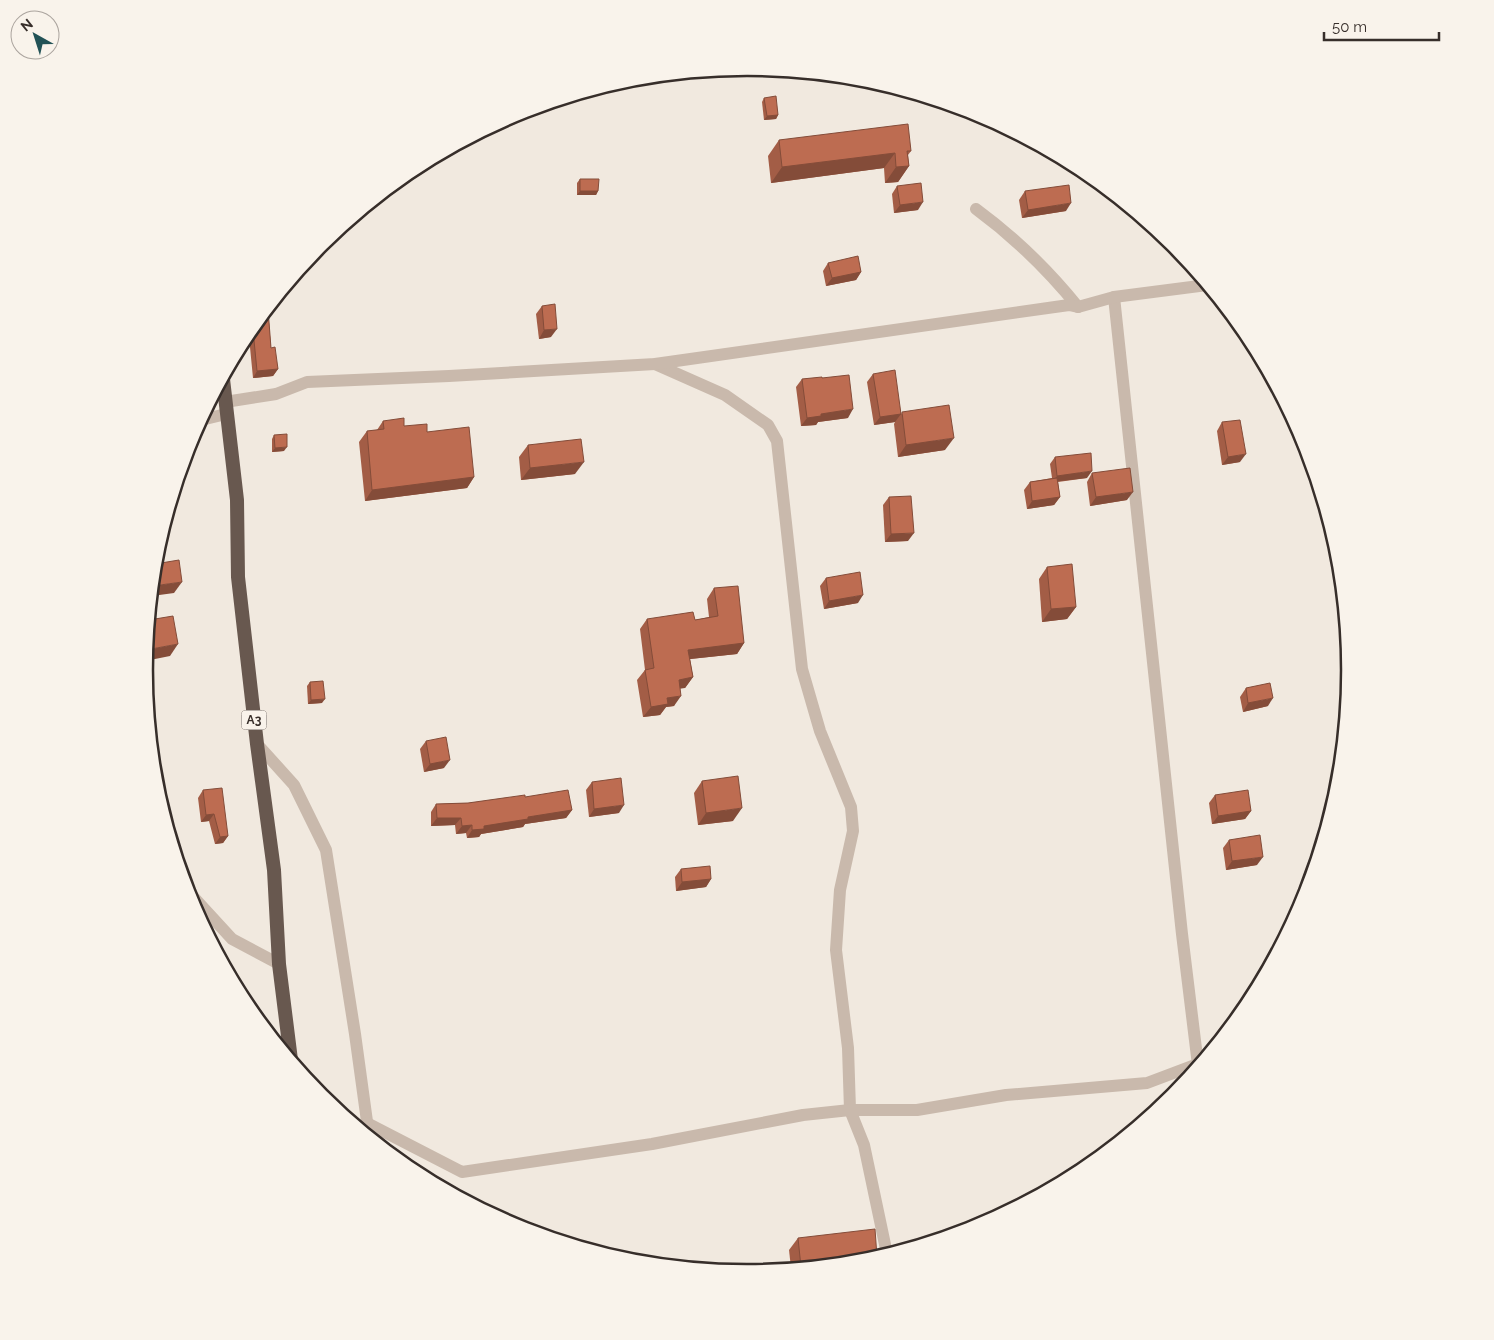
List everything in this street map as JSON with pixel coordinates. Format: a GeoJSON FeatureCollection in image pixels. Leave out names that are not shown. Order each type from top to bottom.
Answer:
{"type":"FeatureCollection","features":[{"type":"Feature","properties":{"kind":"highway","name":"A3"},"geometry":{"type":"LineString","coordinates":[[224,390],[237,500],[238,578],[274,870],[279,964],[289,1047]]}},
{"type":"Feature","properties":{"kind":"street"},"geometry":{"type":"LineString","coordinates":[[976,209],[998,225],[1027,252],[1060,285],[1078,307]]}},
{"type":"Feature","properties":{"kind":"street"},"geometry":{"type":"LineString","coordinates":[[210,416],[226,408],[276,394],[308,382],[655,364],[1069,306],[1078,307],[1114,297],[1199,286]]}},
{"type":"Feature","properties":{"kind":"street"},"geometry":{"type":"LineString","coordinates":[[1114,297],[1182,934],[1198,1055]]}},
{"type":"Feature","properties":{"kind":"street"},"geometry":{"type":"LineString","coordinates":[[655,364],[726,395],[768,425],[777,441],[802,668],[820,731],[851,807],[853,831],[840,890],[836,950],[848,1048],[850,1110],[864,1145],[886,1247]]}},
{"type":"Feature","properties":{"kind":"street"},"geometry":{"type":"LineString","coordinates":[[257,744],[294,785],[326,850],[368,1126]]}},
{"type":"Feature","properties":{"kind":"street"},"geometry":{"type":"LineString","coordinates":[[203,907],[232,940],[279,964]]}},
{"type":"Feature","properties":{"kind":"street"},"geometry":{"type":"LineString","coordinates":[[376,1133],[462,1172],[652,1144],[803,1116],[850,1110],[916,1110],[1006,1095],[1147,1083],[1186,1069]]}},
{"type":"Feature","properties":{"kind":"building"},"geometry":{"type":"Polygon","coordinates":[[[776,96],[778,115],[767,116],[764,98],[776,96]]]}},
{"type":"Feature","properties":{"kind":"building"},"geometry":{"type":"Polygon","coordinates":[[[908,124],[911,151],[907,151],[909,166],[896,167],[895,153],[782,167],[779,140],[908,124]]]}},
{"type":"Feature","properties":{"kind":"building"},"geometry":{"type":"Polygon","coordinates":[[[580,179],[599,179],[598,191],[580,191],[580,179]]]}},
{"type":"Feature","properties":{"kind":"building"},"geometry":{"type":"Polygon","coordinates":[[[921,183],[923,202],[900,205],[897,186],[921,183]]]}},
{"type":"Feature","properties":{"kind":"building"},"geometry":{"type":"Polygon","coordinates":[[[1069,185],[1071,203],[1028,210],[1025,191],[1069,185]]]}},
{"type":"Feature","properties":{"kind":"building"},"geometry":{"type":"Polygon","coordinates":[[[858,256],[861,272],[832,278],[828,263],[858,256]]]}},
{"type":"Feature","properties":{"kind":"building"},"geometry":{"type":"Polygon","coordinates":[[[555,304],[557,329],[544,330],[542,306],[555,304]]]}},
{"type":"Feature","properties":{"kind":"building"},"geometry":{"type":"Polygon","coordinates":[[[269,319],[271,348],[275,347],[278,369],[257,371],[254,339],[269,319]]]}},
{"type":"Feature","properties":{"kind":"building"},"geometry":{"type":"Polygon","coordinates":[[[895,370],[901,414],[880,417],[873,374],[895,370]]]}},
{"type":"Feature","properties":{"kind":"building"},"geometry":{"type":"Polygon","coordinates":[[[849,375],[853,409],[807,418],[802,379],[849,375]]]}},
{"type":"Feature","properties":{"kind":"building"},"geometry":{"type":"Polygon","coordinates":[[[949,405],[954,438],[906,445],[902,412],[949,405]]]}},
{"type":"Feature","properties":{"kind":"building"},"geometry":{"type":"Polygon","coordinates":[[[404,418],[404,426],[427,424],[427,432],[469,427],[474,477],[372,490],[367,431],[384,429],[383,421],[404,418]]]}},
{"type":"Feature","properties":{"kind":"building"},"geometry":{"type":"Polygon","coordinates":[[[1240,420],[1246,454],[1228,457],[1222,422],[1240,420]]]}},
{"type":"Feature","properties":{"kind":"building"},"geometry":{"type":"Polygon","coordinates":[[[287,434],[287,447],[275,448],[274,435],[287,434]]]}},
{"type":"Feature","properties":{"kind":"building"},"geometry":{"type":"Polygon","coordinates":[[[581,439],[584,462],[530,468],[528,445],[581,439]]]}},
{"type":"Feature","properties":{"kind":"building"},"geometry":{"type":"Polygon","coordinates":[[[1091,453],[1092,471],[1057,476],[1055,457],[1091,453]]]}},
{"type":"Feature","properties":{"kind":"building"},"geometry":{"type":"Polygon","coordinates":[[[1130,468],[1133,492],[1096,497],[1092,473],[1130,468]]]}},
{"type":"Feature","properties":{"kind":"building"},"geometry":{"type":"Polygon","coordinates":[[[1057,478],[1060,497],[1032,501],[1030,482],[1057,478]]]}},
{"type":"Feature","properties":{"kind":"building"},"geometry":{"type":"Polygon","coordinates":[[[911,496],[914,533],[891,534],[889,497],[911,496]]]}},
{"type":"Feature","properties":{"kind":"building"},"geometry":{"type":"Polygon","coordinates":[[[179,560],[182,582],[159,585],[163,563],[179,560]]]}},
{"type":"Feature","properties":{"kind":"building"},"geometry":{"type":"Polygon","coordinates":[[[1072,564],[1076,607],[1051,609],[1047,567],[1072,564]]]}},
{"type":"Feature","properties":{"kind":"building"},"geometry":{"type":"Polygon","coordinates":[[[860,572],[863,595],[829,601],[826,578],[860,572]]]}},
{"type":"Feature","properties":{"kind":"building"},"geometry":{"type":"Polygon","coordinates":[[[738,586],[744,643],[688,650],[693,677],[679,680],[681,696],[667,698],[668,704],[651,707],[645,670],[654,668],[647,619],[693,612],[695,620],[718,616],[714,588],[738,586]]]}},
{"type":"Feature","properties":{"kind":"building"},"geometry":{"type":"Polygon","coordinates":[[[173,616],[178,644],[154,648],[156,619],[173,616]]]}},
{"type":"Feature","properties":{"kind":"building"},"geometry":{"type":"Polygon","coordinates":[[[323,681],[325,699],[311,700],[310,682],[323,681]]]}},
{"type":"Feature","properties":{"kind":"building"},"geometry":{"type":"Polygon","coordinates":[[[1270,683],[1273,698],[1248,703],[1246,688],[1270,683]]]}},
{"type":"Feature","properties":{"kind":"building"},"geometry":{"type":"Polygon","coordinates":[[[446,737],[450,760],[430,764],[426,741],[446,737]]]}},
{"type":"Feature","properties":{"kind":"building"},"geometry":{"type":"Polygon","coordinates":[[[738,776],[742,808],[706,813],[702,781],[738,776]]]}},
{"type":"Feature","properties":{"kind":"building"},"geometry":{"type":"Polygon","coordinates":[[[621,778],[624,805],[594,809],[592,782],[621,778]]]}},
{"type":"Feature","properties":{"kind":"building"},"geometry":{"type":"Polygon","coordinates":[[[222,788],[228,836],[220,837],[214,814],[206,815],[203,790],[222,788]]]}},
{"type":"Feature","properties":{"kind":"building"},"geometry":{"type":"Polygon","coordinates":[[[568,790],[572,810],[484,826],[484,829],[472,830],[472,825],[462,826],[461,818],[437,818],[436,804],[468,803],[525,795],[525,797],[568,790]]]}},
{"type":"Feature","properties":{"kind":"building"},"geometry":{"type":"Polygon","coordinates":[[[1248,790],[1251,811],[1218,816],[1215,795],[1248,790]]]}},
{"type":"Feature","properties":{"kind":"building"},"geometry":{"type":"Polygon","coordinates":[[[1260,835],[1263,857],[1232,861],[1229,840],[1260,835]]]}},
{"type":"Feature","properties":{"kind":"building"},"geometry":{"type":"Polygon","coordinates":[[[710,866],[711,879],[682,882],[681,869],[710,866]]]}},
{"type":"Feature","properties":{"kind":"building"},"geometry":{"type":"Polygon","coordinates":[[[875,1229],[876,1249],[824,1259],[800,1261],[798,1238],[875,1229]]]}}]}
